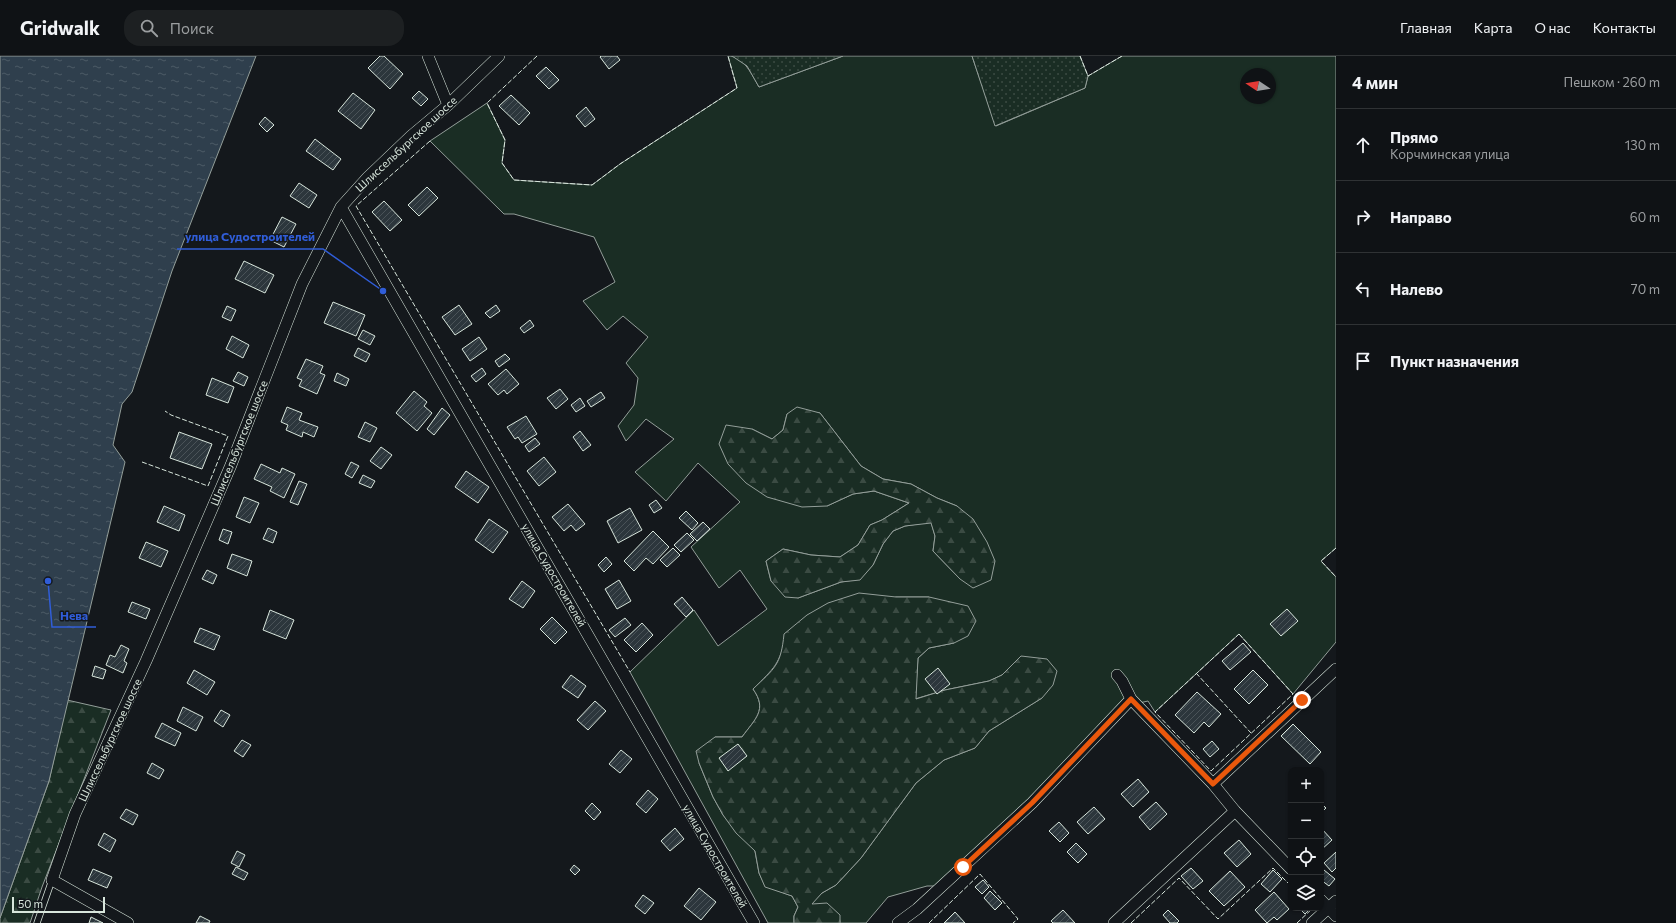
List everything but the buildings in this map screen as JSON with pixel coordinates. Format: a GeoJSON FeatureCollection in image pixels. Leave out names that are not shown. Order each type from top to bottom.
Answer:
{"type":"FeatureCollection","features":[{"type":"Feature","properties":{"kind":"street"},"geometry":{"type":"LineString","coordinates":[[428,56],[448,105]]}},
{"type":"Feature","properties":{"kind":"street","name":"Шлиссельбургское шоссе"},"geometry":{"type":"LineString","coordinates":[[52,880],[75,814],[146,661],[231,465],[302,284],[341,207],[368,177],[406,141],[448,105],[499,56]]}},
{"type":"Feature","properties":{"kind":"street","name":"улица Судостроителей"},"geometry":{"type":"LineString","coordinates":[[341,207],[754,923]]}},
{"type":"Feature","properties":{"kind":"street"},"geometry":{"type":"LineString","coordinates":[[1213,784],[1336,669]]}},
{"type":"Feature","properties":{"kind":"street"},"geometry":{"type":"LineString","coordinates":[[1117,675],[1122,681],[1131,699],[1213,784],[1235,811],[1288,866]]}},
{"type":"Feature","properties":{"kind":"street"},"geometry":{"type":"LineString","coordinates":[[901,922],[1032,803],[1131,699]]}},
{"type":"Feature","properties":{"kind":"street"},"geometry":{"type":"LineString","coordinates":[[1114,923],[1235,811]]}},
{"type":"Feature","properties":{"kind":"street"},"geometry":{"type":"LineString","coordinates":[[52,880],[128,923]]}},
{"type":"Feature","properties":{"kind":"street"},"geometry":{"type":"LineString","coordinates":[[1312,923],[1330,906]]}},
{"type":"Feature","properties":{"kind":"lane"},"geometry":{"type":"LineString","coordinates":[[37,923],[52,880]]}},
{"type":"Feature","properties":{"kind":"green space"},"geometry":{"type":"Polygon","coordinates":[[[728,56],[739,59],[747,67],[759,87],[843,56],[972,56],[996,126],[1085,88],[1088,76],[1122,56],[1336,56],[1336,548],[1321,561],[1336,577],[1336,642],[1293,694],[1239,634],[1155,712],[1148,701],[1126,706],[937,886],[927,886],[888,897],[866,923],[840,923],[839,915],[811,904],[822,893],[836,885],[861,858],[916,783],[944,760],[975,748],[989,731],[1042,698],[1021,656],[1002,675],[989,681],[945,690],[915,699],[918,658],[929,648],[954,643],[929,597],[896,597],[785,634],[779,659],[766,676],[753,689],[757,696],[760,709],[755,719],[742,737],[715,737],[699,763],[713,797],[723,815],[755,851],[759,873],[765,886],[792,896],[798,907],[794,916],[794,923],[768,923],[630,672],[694,610],[718,646],[767,609],[740,570],[719,588],[691,547],[740,502],[698,463],[666,501],[635,472],[674,439],[646,419],[626,441],[618,426],[634,405],[638,378],[626,363],[648,337],[623,316],[607,330],[583,301],[615,282],[594,237],[514,214],[504,214],[430,141],[487,103],[505,140],[502,163],[514,180],[592,185],[620,164],[737,88],[728,56]],[[820,413],[787,414],[783,430],[772,439],[752,429],[827,506],[853,494],[874,491],[909,503],[882,520],[870,525],[858,545],[840,557],[811,555],[783,549],[766,561],[771,581],[798,598],[841,582],[860,579],[873,565],[883,544],[893,531],[905,526],[931,522],[935,536],[933,551],[960,579],[957,506],[937,498],[911,484],[883,479],[861,466],[820,413]]]}},
{"type":"Feature","properties":{"kind":"green space"},"geometry":{"type":"Polygon","coordinates":[[[732,56],[843,56],[759,87],[747,66],[732,56]]]}},
{"type":"Feature","properties":{"kind":"green space"},"geometry":{"type":"Polygon","coordinates":[[[972,56],[1080,56],[1088,76],[1085,88],[995,126],[972,56]]]}},
{"type":"Feature","properties":{"kind":"green space"},"geometry":{"type":"Polygon","coordinates":[[[797,407],[820,413],[861,466],[883,479],[911,484],[937,498],[957,506],[973,519],[987,542],[995,561],[991,580],[973,588],[960,579],[933,551],[935,536],[931,523],[905,526],[893,531],[883,544],[873,565],[860,580],[841,582],[798,598],[785,597],[771,581],[766,561],[783,549],[811,555],[840,557],[858,545],[870,525],[882,520],[909,503],[874,491],[853,494],[827,506],[802,507],[767,497],[746,483],[728,464],[719,444],[726,425],[752,429],[772,439],[783,430],[787,414],[797,407]]]}},
{"type":"Feature","properties":{"kind":"green space"},"geometry":{"type":"Polygon","coordinates":[[[859,593],[896,597],[929,597],[968,606],[976,621],[968,636],[954,643],[929,648],[918,658],[916,699],[945,690],[989,681],[1002,675],[1021,656],[1047,659],[1057,671],[1053,685],[1042,698],[989,731],[975,748],[944,760],[916,783],[861,858],[836,885],[822,893],[812,904],[827,903],[840,915],[840,923],[794,923],[794,916],[798,907],[792,896],[765,887],[759,873],[755,851],[736,833],[723,815],[713,797],[699,763],[696,751],[715,737],[742,737],[755,719],[760,709],[757,696],[753,689],[772,671],[776,665],[781,653],[784,634],[807,615],[828,603],[859,593]]]}},
{"type":"Feature","properties":{"kind":"green space"},"geometry":{"type":"Polygon","coordinates":[[[67,700],[111,710],[42,887],[30,923],[0,923],[0,918],[49,781],[67,700]]]}},
{"type":"Feature","properties":{"kind":"water"},"geometry":{"type":"Polygon","coordinates":[[[0,56],[256,56],[172,271],[132,392],[122,404],[113,445],[125,462],[49,781],[0,918],[0,56]]]}},
{"type":"Feature","properties":{"kind":"fence"},"geometry":{"type":"LineString","coordinates":[[537,56],[487,103],[505,140],[502,163],[514,180],[592,185],[620,164],[737,88],[728,56]]}},
{"type":"Feature","properties":{"kind":"fence"},"geometry":{"type":"LineString","coordinates":[[1080,56],[1088,76],[1122,56]]}},
{"type":"Feature","properties":{"kind":"fence"},"geometry":{"type":"LineString","coordinates":[[430,141],[356,206],[630,672]]}},
{"type":"Feature","properties":{"kind":"fence"},"geometry":{"type":"LineString","coordinates":[[142,462],[208,486],[228,436],[171,415],[165,411]]}},
{"type":"Feature","properties":{"kind":"fence"},"geometry":{"type":"LineString","coordinates":[[1336,548],[1321,561],[1336,577]]}},
{"type":"Feature","properties":{"kind":"fence"},"geometry":{"type":"LineString","coordinates":[[1239,634],[1293,694],[1211,771],[1155,712],[1239,634]]}},
{"type":"Feature","properties":{"kind":"fence"},"geometry":{"type":"LineString","coordinates":[[1196,673],[1251,733]]}},
{"type":"Feature","properties":{"kind":"fence"},"geometry":{"type":"LineString","coordinates":[[1131,923],[1179,878],[1218,919],[1273,868],[1288,883]]}},
{"type":"Feature","properties":{"kind":"fence"},"geometry":{"type":"LineString","coordinates":[[929,923],[980,874],[1018,919],[1013,923]]}},
{"type":"Feature","properties":{"kind":"fence"},"geometry":{"type":"LineString","coordinates":[[1297,923],[1310,911]]}},
{"type":"Feature","properties":{"kind":"place","name":"улица Судостроителей"},"geometry":{"type":"Point","coordinates":[383,291]}},
{"type":"Feature","properties":{"kind":"place","name":"Нева"},"geometry":{"type":"Point","coordinates":[48,581]}},
{"type":"Feature","properties":{"kind":"route"},"geometry":{"type":"LineString","coordinates":[[963,867],[1032,803],[1131,699],[1213,784],[1302,700]]}}]}
